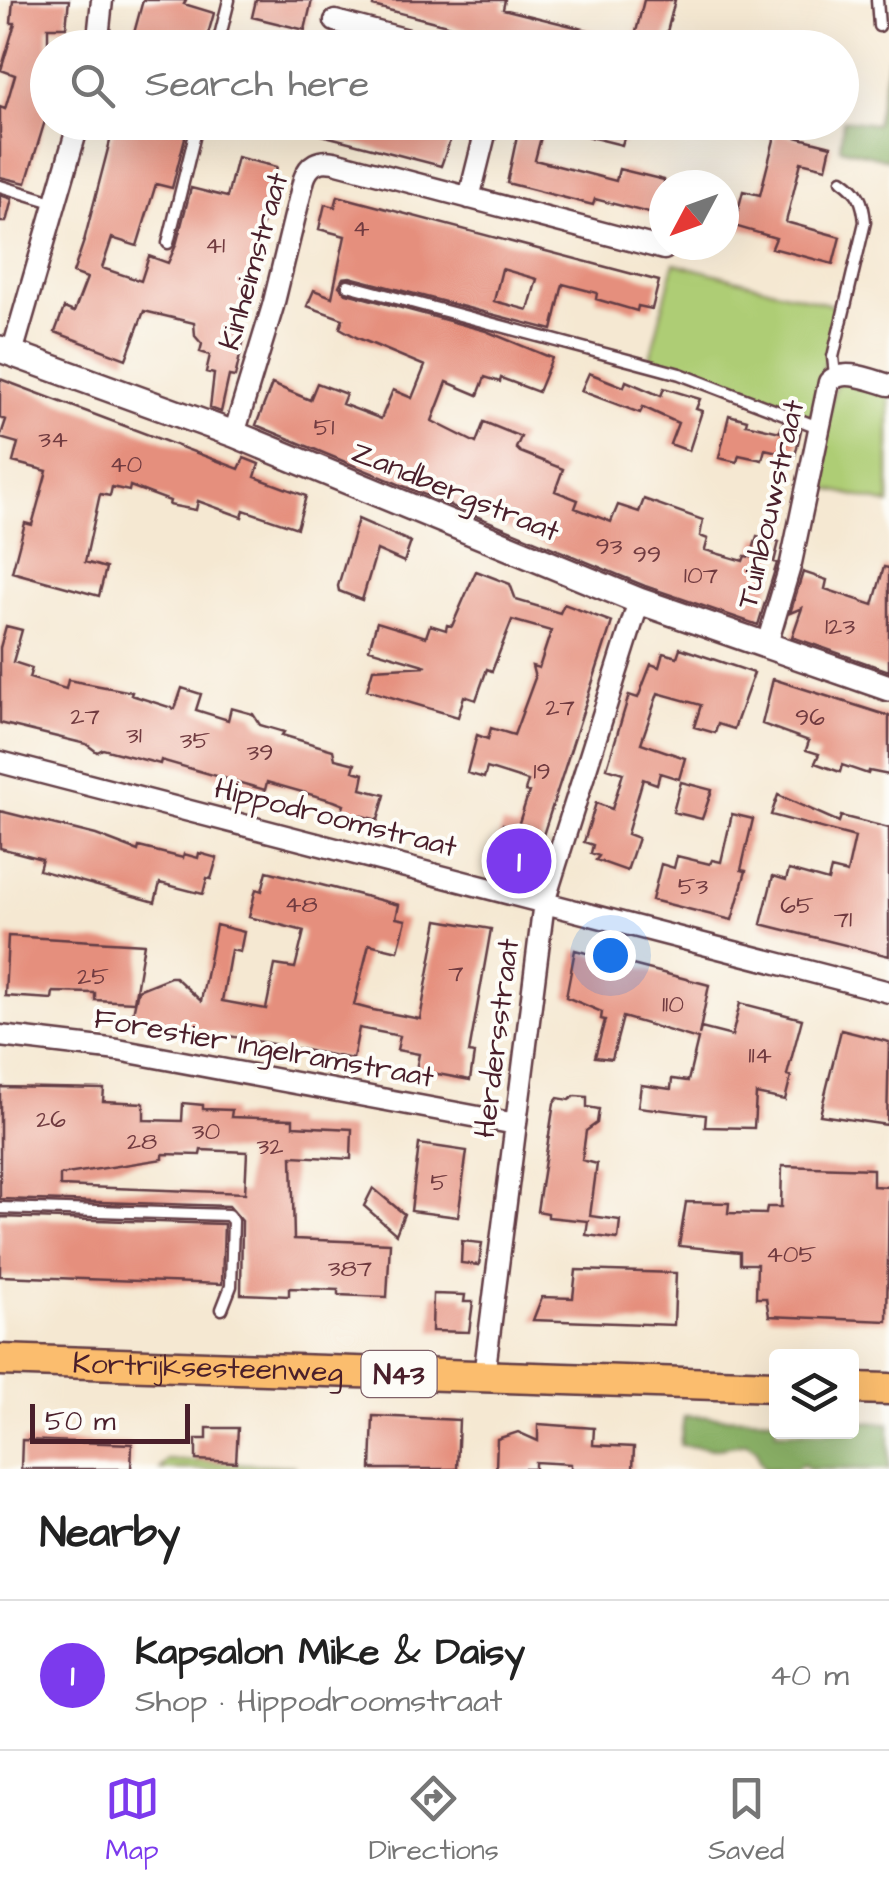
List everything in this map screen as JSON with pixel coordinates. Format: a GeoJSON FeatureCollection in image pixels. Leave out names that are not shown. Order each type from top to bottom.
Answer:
{"type":"FeatureCollection","features":[{"type":"Feature","properties":{"kind":"main road","name":"Kortrijksesteenweg"},"geometry":{"type":"LineString","coordinates":[[0,1360],[769,1386]]}},
{"type":"Feature","properties":{"kind":"main road"},"geometry":{"type":"LineString","coordinates":[[859,1388],[889,1390]]}},
{"type":"Feature","properties":{"kind":"street"},"geometry":{"type":"LineString","coordinates":[[100,30],[102,0]]}},
{"type":"Feature","properties":{"kind":"street"},"geometry":{"type":"LineString","coordinates":[[336,22],[368,30]]}},
{"type":"Feature","properties":{"kind":"street"},"geometry":{"type":"LineString","coordinates":[[6,351],[74,140]]}},
{"type":"Feature","properties":{"kind":"street"},"geometry":{"type":"LineString","coordinates":[[469,198],[484,140]]}},
{"type":"Feature","properties":{"kind":"street","name":"Kinheimstraat"},"geometry":{"type":"LineString","coordinates":[[234,434],[310,167],[324,161],[334,162],[649,245]]}},
{"type":"Feature","properties":{"kind":"street","name":"Zandbergstraat"},"geometry":{"type":"LineString","coordinates":[[6,351],[234,434],[639,601],[889,688]]}},
{"type":"Feature","properties":{"kind":"street","name":"Tuinbouwstraat"},"geometry":{"type":"LineString","coordinates":[[767,644],[791,563],[828,384],[835,375],[846,374],[889,385]]}},
{"type":"Feature","properties":{"kind":"street","name":"Herdersstraat"},"geometry":{"type":"LineString","coordinates":[[484,1376],[544,902],[639,601]]}},
{"type":"Feature","properties":{"kind":"street","name":"Hippodroomstraat"},"geometry":{"type":"LineString","coordinates":[[0,762],[889,992]]}},
{"type":"Feature","properties":{"kind":"street","name":"Forestier Ingelramstraat"},"geometry":{"type":"LineString","coordinates":[[0,1036],[118,1050],[516,1124]]}},
{"type":"Feature","properties":{"kind":"lane"},"geometry":{"type":"LineString","coordinates":[[222,30],[230,0]]}},
{"type":"Feature","properties":{"kind":"lane"},"geometry":{"type":"LineString","coordinates":[[877,0],[879,26]]}},
{"type":"Feature","properties":{"kind":"lane"},"geometry":{"type":"LineString","coordinates":[[168,243],[194,140]]}},
{"type":"Feature","properties":{"kind":"lane"},"geometry":{"type":"LineString","coordinates":[[835,375],[833,357],[865,222],[856,190],[842,180]]}},
{"type":"Feature","properties":{"kind":"lane"},"geometry":{"type":"LineString","coordinates":[[0,186],[56,203]]}},
{"type":"Feature","properties":{"kind":"lane"},"geometry":{"type":"LineString","coordinates":[[348,285],[680,374],[818,427]]}},
{"type":"Feature","properties":{"kind":"lane"},"geometry":{"type":"LineString","coordinates":[[0,1208],[228,1215],[233,1221],[230,1286],[222,1309]]}},
{"type":"Feature","properties":{"kind":"green space"},"geometry":{"type":"Polygon","coordinates":[[[889,55],[889,160],[840,148],[841,140],[859,140],[859,122],[876,124],[889,55]]]}},
{"type":"Feature","properties":{"kind":"green space"},"geometry":{"type":"Polygon","coordinates":[[[674,263],[836,306],[814,419],[716,379],[650,358],[674,263]]]}},
{"type":"Feature","properties":{"kind":"green space"},"geometry":{"type":"Polygon","coordinates":[[[841,380],[889,389],[889,504],[811,485],[836,384],[841,380]]]}},
{"type":"Feature","properties":{"kind":"green space"},"geometry":{"type":"Polygon","coordinates":[[[684,1416],[769,1419],[769,1439],[859,1439],[859,1422],[889,1423],[889,1469],[809,1469],[803,1464],[795,1469],[765,1469],[757,1450],[747,1443],[713,1449],[680,1445],[684,1416]]]}},
{"type":"Feature","properties":{"kind":"green space"},"geometry":{"type":"Polygon","coordinates":[[[167,1460],[294,1466],[160,1469],[167,1460]]]}},
{"type":"Feature","properties":{"kind":"building"},"geometry":{"type":"Polygon","coordinates":[[[13,0],[69,0],[66,27],[30,30],[30,140],[39,140],[26,183],[0,177],[0,107],[5,109],[15,75],[1,70],[15,23],[11,23],[13,0]]]}},
{"type":"Feature","properties":{"kind":"building"},"geometry":{"type":"Polygon","coordinates":[[[143,0],[186,0],[184,4],[214,13],[209,30],[135,30],[143,0]]]}},
{"type":"Feature","properties":{"kind":"building"},"geometry":{"type":"Polygon","coordinates":[[[256,0],[312,0],[305,30],[252,17],[256,0]]]}},
{"type":"Feature","properties":{"kind":"building"},"geometry":{"type":"Polygon","coordinates":[[[374,0],[505,0],[503,9],[588,30],[466,30],[373,6],[374,0]]]}},
{"type":"Feature","properties":{"kind":"building"},"geometry":{"type":"Polygon","coordinates":[[[644,0],[675,0],[668,30],[636,30],[644,0]]]}},
{"type":"Feature","properties":{"kind":"building"},"geometry":{"type":"Polygon","coordinates":[[[110,140],[184,140],[172,188],[156,184],[137,246],[112,238],[102,268],[141,281],[149,256],[168,263],[191,188],[227,197],[237,157],[277,167],[235,332],[245,334],[235,377],[229,376],[221,412],[210,408],[214,374],[206,372],[210,355],[200,352],[202,344],[195,336],[194,323],[144,311],[126,359],[55,332],[64,308],[74,312],[87,278],[73,273],[110,140]]]}},
{"type":"Feature","properties":{"kind":"building"},"geometry":{"type":"Polygon","coordinates":[[[341,140],[450,140],[441,166],[341,140]]]}},
{"type":"Feature","properties":{"kind":"building"},"geometry":{"type":"Polygon","coordinates":[[[516,140],[540,140],[535,160],[616,181],[619,169],[649,176],[649,213],[595,199],[593,205],[507,183],[516,140]]]}},
{"type":"Feature","properties":{"kind":"building"},"geometry":{"type":"Polygon","coordinates":[[[774,140],[807,140],[831,146],[826,168],[801,162],[786,222],[840,237],[833,264],[772,248],[776,238],[739,227],[743,191],[760,195],[774,140]]]}},
{"type":"Feature","properties":{"kind":"building"},"geometry":{"type":"Polygon","coordinates":[[[0,195],[12,199],[6,222],[0,222],[0,195]]]}},
{"type":"Feature","properties":{"kind":"building"},"geometry":{"type":"Polygon","coordinates":[[[338,196],[659,281],[652,309],[638,306],[637,311],[596,299],[597,293],[563,284],[552,330],[350,277],[343,278],[339,286],[346,293],[486,331],[552,358],[538,392],[501,378],[500,382],[485,377],[478,395],[447,382],[432,421],[476,443],[484,422],[521,437],[516,448],[520,452],[563,469],[555,491],[578,500],[575,508],[611,522],[618,505],[639,512],[644,499],[703,520],[700,536],[708,539],[705,550],[743,561],[745,556],[751,557],[757,536],[779,542],[774,562],[777,563],[758,625],[645,586],[256,425],[272,384],[310,400],[317,383],[346,394],[342,404],[381,419],[393,390],[412,398],[425,366],[358,338],[340,328],[343,319],[307,306],[314,290],[332,297],[345,236],[319,229],[325,204],[335,207],[338,196]],[[502,269],[494,301],[528,310],[537,279],[502,269]]]}},
{"type":"Feature","properties":{"kind":"building"},"geometry":{"type":"Polygon","coordinates":[[[589,373],[624,387],[626,381],[661,396],[664,388],[700,399],[696,409],[702,411],[689,451],[670,444],[678,423],[643,407],[640,413],[581,391],[589,373]]]}},
{"type":"Feature","properties":{"kind":"building"},"geometry":{"type":"Polygon","coordinates":[[[0,379],[239,469],[244,458],[259,464],[255,477],[306,496],[297,528],[244,510],[242,517],[198,501],[196,510],[169,505],[170,501],[130,486],[129,491],[112,487],[110,496],[100,494],[85,562],[106,568],[99,596],[12,572],[25,523],[32,525],[47,471],[13,462],[18,443],[0,438],[6,420],[0,418],[0,379]]]}},
{"type":"Feature","properties":{"kind":"building"},"geometry":{"type":"Polygon","coordinates":[[[729,415],[747,420],[746,424],[780,432],[783,423],[801,430],[795,456],[765,449],[762,460],[739,455],[737,462],[719,458],[729,415]]]}},
{"type":"Feature","properties":{"kind":"building"},"geometry":{"type":"Polygon","coordinates":[[[358,519],[411,542],[404,562],[377,550],[362,600],[339,591],[338,586],[358,519]]]}},
{"type":"Feature","properties":{"kind":"building"},"geometry":{"type":"Polygon","coordinates":[[[884,567],[889,568],[889,671],[792,637],[802,608],[790,613],[803,572],[827,580],[825,589],[873,605],[884,567]]]}},
{"type":"Feature","properties":{"kind":"building"},"geometry":{"type":"Polygon","coordinates":[[[476,571],[510,584],[516,600],[560,613],[564,604],[612,622],[534,863],[494,852],[503,824],[517,829],[529,792],[525,791],[528,781],[487,768],[484,778],[467,773],[477,735],[488,739],[491,728],[514,735],[535,678],[532,666],[539,668],[551,631],[512,620],[476,700],[464,696],[458,717],[367,690],[373,669],[427,666],[369,649],[377,622],[426,637],[430,625],[446,630],[447,625],[452,626],[476,571]]]}},
{"type":"Feature","properties":{"kind":"building"},"geometry":{"type":"Polygon","coordinates":[[[6,626],[22,630],[13,662],[32,668],[29,678],[66,689],[68,680],[132,692],[131,695],[175,709],[182,688],[201,694],[196,710],[228,720],[231,708],[253,714],[260,725],[284,732],[282,735],[333,750],[335,759],[355,764],[353,771],[364,774],[361,789],[385,795],[378,820],[342,811],[344,805],[334,801],[267,782],[265,790],[161,760],[160,764],[103,749],[97,752],[86,744],[0,723],[0,648],[6,626]]]}},
{"type":"Feature","properties":{"kind":"building"},"geometry":{"type":"Polygon","coordinates":[[[680,648],[754,673],[734,729],[718,724],[715,733],[694,727],[701,705],[658,693],[641,743],[685,758],[679,779],[660,773],[657,784],[643,779],[627,834],[638,838],[627,871],[596,860],[599,856],[591,853],[593,845],[584,842],[596,803],[612,809],[623,773],[607,768],[629,695],[638,698],[651,664],[659,667],[663,653],[677,657],[680,648]]]}},
{"type":"Feature","properties":{"kind":"building"},"geometry":{"type":"Polygon","coordinates":[[[773,679],[889,716],[889,775],[869,771],[868,774],[842,765],[840,772],[815,763],[819,754],[806,750],[809,741],[762,724],[773,679]]]}},
{"type":"Feature","properties":{"kind":"building"},"geometry":{"type":"Polygon","coordinates":[[[681,782],[712,790],[702,819],[673,812],[681,782]]]}},
{"type":"Feature","properties":{"kind":"building"},"geometry":{"type":"Polygon","coordinates":[[[778,795],[839,822],[841,816],[889,828],[889,956],[761,924],[773,876],[786,880],[789,870],[828,881],[831,869],[847,873],[855,837],[771,815],[778,795]]]}},
{"type":"Feature","properties":{"kind":"building"},"geometry":{"type":"Polygon","coordinates":[[[0,811],[96,835],[138,851],[139,847],[183,858],[184,854],[198,858],[199,853],[217,858],[203,894],[160,883],[155,902],[39,870],[42,859],[0,848],[0,811]]]}},
{"type":"Feature","properties":{"kind":"building"},"geometry":{"type":"Polygon","coordinates":[[[732,814],[753,819],[741,870],[746,871],[732,920],[652,900],[661,864],[674,868],[677,856],[710,864],[712,860],[721,862],[732,814]]]}},
{"type":"Feature","properties":{"kind":"building"},"geometry":{"type":"Polygon","coordinates":[[[267,871],[399,905],[396,918],[406,920],[398,951],[369,944],[354,1005],[373,1010],[420,1019],[438,920],[491,929],[469,1053],[474,1054],[470,1080],[416,1070],[419,1054],[397,1050],[400,1036],[359,1028],[353,1059],[132,1018],[138,990],[170,977],[175,977],[201,1001],[216,925],[244,932],[240,952],[231,950],[222,1001],[266,1009],[275,965],[295,968],[304,931],[249,917],[256,889],[262,891],[267,871]]]}},
{"type":"Feature","properties":{"kind":"building"},"geometry":{"type":"Polygon","coordinates":[[[8,936],[144,944],[134,1002],[95,1000],[95,993],[53,992],[52,999],[5,996],[8,936]]]}},
{"type":"Feature","properties":{"kind":"building"},"geometry":{"type":"Polygon","coordinates":[[[575,950],[709,985],[699,1035],[701,1028],[732,1036],[740,1003],[802,1019],[787,1075],[791,1076],[785,1100],[756,1094],[754,1128],[705,1127],[706,1115],[638,1107],[641,1085],[671,1089],[672,1079],[688,1081],[698,1039],[623,1017],[612,1059],[595,1057],[605,1020],[601,1019],[602,1012],[566,997],[575,950]]]}},
{"type":"Feature","properties":{"kind":"building"},"geometry":{"type":"Polygon","coordinates":[[[841,1030],[889,1042],[887,1125],[820,1115],[841,1030]]]}},
{"type":"Feature","properties":{"kind":"building"},"geometry":{"type":"Polygon","coordinates":[[[0,1087],[104,1089],[103,1101],[144,1103],[144,1120],[182,1121],[183,1103],[203,1105],[203,1109],[232,1110],[231,1117],[293,1119],[293,1126],[352,1129],[351,1159],[292,1156],[294,1239],[390,1243],[387,1297],[289,1288],[289,1296],[241,1294],[242,1221],[229,1206],[0,1199],[0,1087]],[[201,1150],[200,1155],[163,1154],[163,1159],[60,1175],[60,1186],[245,1193],[247,1152],[201,1150]]]}},
{"type":"Feature","properties":{"kind":"building"},"geometry":{"type":"Polygon","coordinates":[[[587,1097],[587,1107],[599,1109],[597,1123],[586,1131],[582,1160],[597,1164],[590,1216],[620,1220],[618,1239],[586,1235],[588,1221],[548,1217],[548,1213],[537,1211],[554,1103],[558,1098],[569,1100],[587,1097]]]}},
{"type":"Feature","properties":{"kind":"building"},"geometry":{"type":"Polygon","coordinates":[[[419,1144],[467,1151],[458,1217],[411,1211],[419,1144]]]}},
{"type":"Feature","properties":{"kind":"building"},"geometry":{"type":"Polygon","coordinates":[[[782,1166],[873,1169],[873,1186],[889,1187],[887,1321],[769,1316],[766,1298],[756,1298],[757,1264],[740,1264],[740,1252],[679,1246],[686,1202],[729,1203],[728,1213],[766,1214],[767,1207],[781,1207],[782,1166]]]}},
{"type":"Feature","properties":{"kind":"building"},"geometry":{"type":"Polygon","coordinates":[[[373,1188],[404,1214],[396,1234],[364,1206],[373,1188]]]}},
{"type":"Feature","properties":{"kind":"building"},"geometry":{"type":"Polygon","coordinates":[[[0,1217],[224,1224],[222,1284],[0,1276],[0,1217]]]}},
{"type":"Feature","properties":{"kind":"building"},"geometry":{"type":"Polygon","coordinates":[[[462,1241],[482,1243],[479,1265],[461,1263],[462,1241]]]}},
{"type":"Feature","properties":{"kind":"building"},"geometry":{"type":"Polygon","coordinates":[[[576,1270],[676,1273],[674,1325],[533,1320],[542,1297],[573,1298],[576,1270]]]}},
{"type":"Feature","properties":{"kind":"building"},"geometry":{"type":"Polygon","coordinates":[[[433,1294],[465,1295],[464,1302],[473,1302],[469,1332],[432,1331],[433,1294]]]}},
{"type":"Feature","properties":{"kind":"building"},"geometry":{"type":"Polygon","coordinates":[[[373,1416],[459,1420],[457,1469],[371,1469],[373,1416]]]}},
{"type":"Feature","properties":{"kind":"building"},"geometry":{"type":"Polygon","coordinates":[[[538,1424],[594,1428],[593,1445],[634,1447],[633,1469],[571,1469],[571,1464],[535,1462],[535,1469],[496,1469],[497,1439],[518,1432],[538,1441],[538,1424]]]}},
{"type":"Feature","properties":{"kind":"building"},"geometry":{"type":"Polygon","coordinates":[[[207,1428],[238,1428],[236,1462],[196,1460],[196,1439],[207,1439],[207,1428]]]}},
{"type":"Feature","properties":{"kind":"building"},"geometry":{"type":"Polygon","coordinates":[[[22,1440],[132,1444],[131,1469],[21,1469],[22,1440]]]}},
{"type":"Feature","properties":{"kind":"place","name":"Kapsalon Mike & Daisy"},"geometry":{"type":"Point","coordinates":[519,861]}}]}
